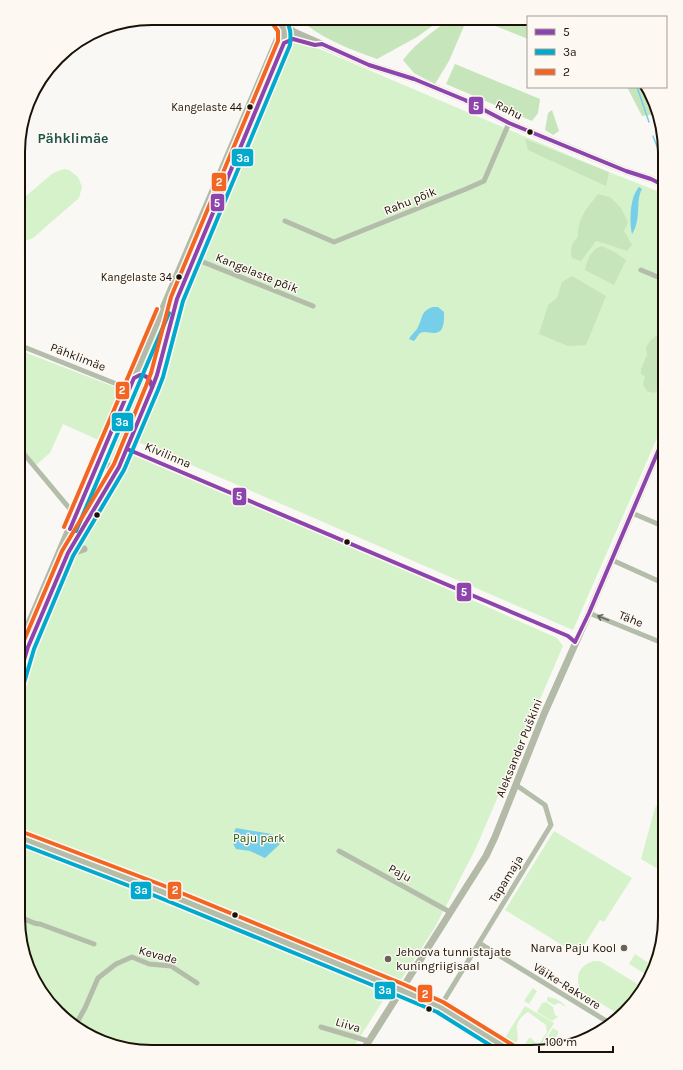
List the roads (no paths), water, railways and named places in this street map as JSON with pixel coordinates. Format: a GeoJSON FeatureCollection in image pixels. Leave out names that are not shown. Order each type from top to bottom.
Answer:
{"type":"FeatureCollection","features":[{"type":"Feature","properties":{"kind":"main road"},"geometry":{"type":"LineString","coordinates":[[25,633],[277,40],[275,25]]}},
{"type":"Feature","properties":{"kind":"main road"},"geometry":{"type":"LineString","coordinates":[[277,25],[284,36]]}},
{"type":"Feature","properties":{"kind":"main road"},"geometry":{"type":"LineString","coordinates":[[277,25],[284,36]]}},
{"type":"Feature","properties":{"kind":"main road","name":"Rahu"},"geometry":{"type":"LineString","coordinates":[[281,25],[294,35],[315,45],[322,44],[369,65],[410,78],[451,94],[476,105],[509,123],[628,172],[658,182]]}},
{"type":"Feature","properties":{"kind":"main road"},"geometry":{"type":"LineString","coordinates":[[277,40],[284,36],[294,35]]}},
{"type":"Feature","properties":{"kind":"main road"},"geometry":{"type":"LineString","coordinates":[[25,657],[52,587],[74,543],[119,468],[127,449],[157,375],[177,299],[284,36]]}},
{"type":"Feature","properties":{"kind":"main road"},"geometry":{"type":"LineString","coordinates":[[134,378],[139,375],[145,376],[150,380],[152,388]]}},
{"type":"Feature","properties":{"kind":"main road","name":"Aleksander Puškini"},"geometry":{"type":"LineString","coordinates":[[366,1045],[486,856],[544,714],[658,452]]}},
{"type":"Feature","properties":{"kind":"main road"},"geometry":{"type":"LineString","coordinates":[[101,454],[102,460],[105,464],[112,468],[119,468]]}},
{"type":"Feature","properties":{"kind":"main road"},"geometry":{"type":"LineString","coordinates":[[66,537],[74,543]]}},
{"type":"Feature","properties":{"kind":"main road"},"geometry":{"type":"LineString","coordinates":[[52,587],[61,576],[75,552],[84,549]]}},
{"type":"Feature","properties":{"kind":"street","name":"Rahu põik"},"geometry":{"type":"LineString","coordinates":[[285,221],[334,242],[466,189],[484,180],[509,123]]}},
{"type":"Feature","properties":{"kind":"street","name":"Kangelaste põik"},"geometry":{"type":"LineString","coordinates":[[193,258],[313,306]]}},
{"type":"Feature","properties":{"kind":"street"},"geometry":{"type":"LineString","coordinates":[[642,270],[658,277]]}},
{"type":"Feature","properties":{"kind":"street","name":"Pähklimäe"},"geometry":{"type":"LineString","coordinates":[[25,347],[129,389]]}},
{"type":"Feature","properties":{"kind":"street","name":"Kivilinna"},"geometry":{"type":"LineString","coordinates":[[127,449],[568,636],[575,642]]}},
{"type":"Feature","properties":{"kind":"street"},"geometry":{"type":"LineString","coordinates":[[25,455],[75,515]]}},
{"type":"Feature","properties":{"kind":"street"},"geometry":{"type":"LineString","coordinates":[[632,513],[658,524]]}},
{"type":"Feature","properties":{"kind":"street"},"geometry":{"type":"LineString","coordinates":[[612,560],[658,581]]}},
{"type":"Feature","properties":{"kind":"street","name":"Tähe"},"geometry":{"type":"LineString","coordinates":[[589,613],[658,641]]}},
{"type":"Feature","properties":{"kind":"street","name":"Tapamaja"},"geometry":{"type":"LineString","coordinates":[[479,943],[551,825],[545,805],[516,785]]}},
{"type":"Feature","properties":{"kind":"street"},"geometry":{"type":"LineString","coordinates":[[25,840],[160,891],[440,1007],[501,1045]]}},
{"type":"Feature","properties":{"kind":"street","name":"Paju"},"geometry":{"type":"LineString","coordinates":[[339,851],[450,912]]}},
{"type":"Feature","properties":{"kind":"street"},"geometry":{"type":"LineString","coordinates":[[25,918],[34,924],[46,926],[94,944]]}},
{"type":"Feature","properties":{"kind":"street"},"geometry":{"type":"LineString","coordinates":[[440,1007],[479,943]]}},
{"type":"Feature","properties":{"kind":"street","name":"Väike-Rakvere"},"geometry":{"type":"LineString","coordinates":[[479,943],[606,1021]]}},
{"type":"Feature","properties":{"kind":"street","name":"Kevade"},"geometry":{"type":"LineString","coordinates":[[78,1021],[98,978],[116,964],[132,957],[149,964],[171,966],[197,983]]}},
{"type":"Feature","properties":{"kind":"street","name":"Liiva"},"geometry":{"type":"LineString","coordinates":[[321,1027],[368,1041]]}},
{"type":"Feature","properties":{"kind":"water"},"geometry":{"type":"Polygon","coordinates":[[[639,187],[642,189],[639,199],[638,216],[632,234],[631,209],[634,196],[639,187]]]}},
{"type":"Feature","properties":{"kind":"water"},"geometry":{"type":"Polygon","coordinates":[[[433,307],[438,307],[444,312],[444,322],[440,331],[434,333],[420,333],[414,341],[409,339],[417,329],[424,313],[433,307]]]}},
{"type":"Feature","properties":{"kind":"water"},"geometry":{"type":"Polygon","coordinates":[[[236,828],[271,834],[280,838],[281,843],[265,858],[250,851],[236,849],[233,844],[233,838],[236,828]]]}},
{"type":"Feature","properties":{"kind":"waterway"},"geometry":{"type":"LineString","coordinates":[[637,88],[649,122]]}},
{"type":"Feature","properties":{"kind":"waterway"},"geometry":{"type":"LineString","coordinates":[[653,136],[658,148]]}},
{"type":"Feature","properties":{"kind":"place","name":"Kangelaste 44"},"geometry":{"type":"Point","coordinates":[250,107]}},
{"type":"Feature","properties":{"kind":"place","name":"Kangelaste 34"},"geometry":{"type":"Point","coordinates":[179,277]}},
{"type":"Feature","properties":{"kind":"place","name":"Narva Paju Kool"},"geometry":{"type":"Point","coordinates":[624,948]}},
{"type":"Feature","properties":{"kind":"place","name":"Jehoova tunnistajate kuningriigisaal"},"geometry":{"type":"Point","coordinates":[388,959]}},
{"type":"Feature","properties":{"kind":"district","name":"Pähklimäe"},"geometry":{"type":"Point","coordinates":[73,138]}},
{"type":"Feature","properties":{"kind":"park label","name":"Paju park"},"geometry":{"type":"Point","coordinates":[259,838]}}]}
